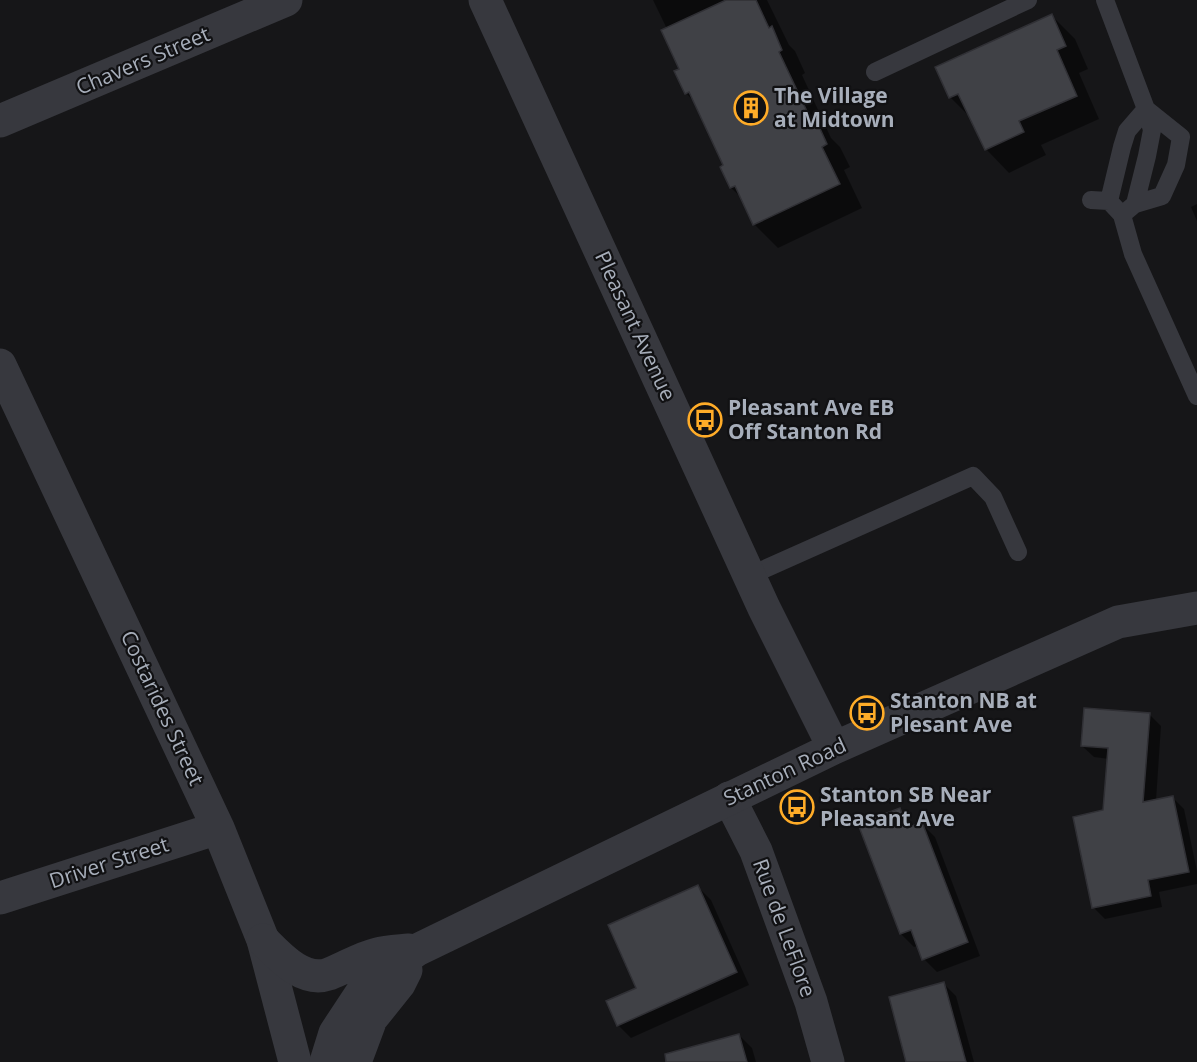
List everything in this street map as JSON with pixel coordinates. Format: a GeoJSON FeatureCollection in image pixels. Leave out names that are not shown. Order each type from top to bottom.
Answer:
{"type":"FeatureCollection","features":[{"type":"Feature","properties":{"kind":"street","name":"Chavers Street"},"geometry":{"type":"LineString","coordinates":[[0,121],[286,0]]}},
{"type":"Feature","properties":{"kind":"street","name":"Pleasant Avenue"},"geometry":{"type":"LineString","coordinates":[[485,0],[749,576],[834,748]]}},
{"type":"Feature","properties":{"kind":"street","name":"Costarides Street"},"geometry":{"type":"LineString","coordinates":[[0,365],[218,828],[263,940],[295,1062]]}},
{"type":"Feature","properties":{"kind":"street","name":"Stanton Road"},"geometry":{"type":"LineString","coordinates":[[326,1062],[335,1033],[362,992],[385,972],[417,950],[834,748],[1118,622],[1196,612]]}},
{"type":"Feature","properties":{"kind":"street","name":"Rue de LeFlore"},"geometry":{"type":"LineString","coordinates":[[729,798],[756,850],[811,1002],[828,1062]]}},
{"type":"Feature","properties":{"kind":"street","name":"Driver Street"},"geometry":{"type":"LineString","coordinates":[[0,898],[218,828]]}},
{"type":"Feature","properties":{"kind":"street","name":"Stanton Road"},"geometry":{"type":"LineString","coordinates":[[263,940],[298,970],[313,975],[327,975],[377,954],[417,950]]}},
{"type":"Feature","properties":{"kind":"street"},"geometry":{"type":"LineString","coordinates":[[355,1062],[371,1018],[399,984],[417,950]]}},
{"type":"Feature","properties":{"kind":"lane"},"geometry":{"type":"LineString","coordinates":[[875,72],[1028,0]]}},
{"type":"Feature","properties":{"kind":"lane"},"geometry":{"type":"LineString","coordinates":[[1105,0],[1152,130],[1148,156],[1128,209],[1133,254],[1197,396]]}},
{"type":"Feature","properties":{"kind":"lane"},"geometry":{"type":"LineString","coordinates":[[1109,201],[1127,131],[1146,109]]}},
{"type":"Feature","properties":{"kind":"lane"},"geometry":{"type":"LineString","coordinates":[[1091,200],[1109,201],[1128,209],[1162,196],[1176,165],[1181,137],[1146,109]]}},
{"type":"Feature","properties":{"kind":"lane"},"geometry":{"type":"LineString","coordinates":[[749,576],[974,476],[993,497],[1018,552]]}},
{"type":"Feature","properties":{"kind":"building","name":"The Village at Midtown"},"geometry":{"type":"Polygon","coordinates":[[[726,0],[756,0],[769,28],[772,26],[782,50],[779,52],[813,124],[817,122],[827,144],[822,147],[840,184],[753,225],[735,186],[730,188],[720,167],[723,165],[689,92],[685,94],[674,71],[679,69],[661,30],[726,0]]]}},
{"type":"Feature","properties":{"kind":"building"},"geometry":{"type":"Polygon","coordinates":[[[1052,14],[1066,46],[1057,50],[1077,96],[1019,121],[1024,132],[985,150],[958,94],[949,98],[935,67],[1052,14]]]}},
{"type":"Feature","properties":{"kind":"building"},"geometry":{"type":"Polygon","coordinates":[[[1084,708],[1150,713],[1143,802],[1173,796],[1189,872],[1148,880],[1151,896],[1092,908],[1073,817],[1103,810],[1108,748],[1081,746],[1084,708]]]}},
{"type":"Feature","properties":{"kind":"building"},"geometry":{"type":"Polygon","coordinates":[[[900,808],[907,828],[922,822],[968,942],[922,960],[911,930],[900,934],[858,824],[900,808]]]}},
{"type":"Feature","properties":{"kind":"building"},"geometry":{"type":"Polygon","coordinates":[[[698,885],[737,972],[617,1026],[606,1001],[636,988],[608,925],[698,885]]]}},
{"type":"Feature","properties":{"kind":"building"},"geometry":{"type":"Polygon","coordinates":[[[944,982],[966,1062],[906,1062],[889,997],[944,982]]]}},
{"type":"Feature","properties":{"kind":"building"},"geometry":{"type":"Polygon","coordinates":[[[739,1034],[747,1062],[666,1062],[665,1054],[739,1034]]]}},
{"type":"Feature","properties":{"kind":"place","name":"The Village at Midtown"},"geometry":{"type":"Point","coordinates":[751,108]}},
{"type":"Feature","properties":{"kind":"place","name":"Pleasant Ave EB Off Stanton Rd"},"geometry":{"type":"Point","coordinates":[705,420]}},
{"type":"Feature","properties":{"kind":"place","name":"Stanton NB at Plesant Ave"},"geometry":{"type":"Point","coordinates":[867,713]}},
{"type":"Feature","properties":{"kind":"place","name":"Stanton SB Near Pleasant Ave"},"geometry":{"type":"Point","coordinates":[797,807]}}]}
